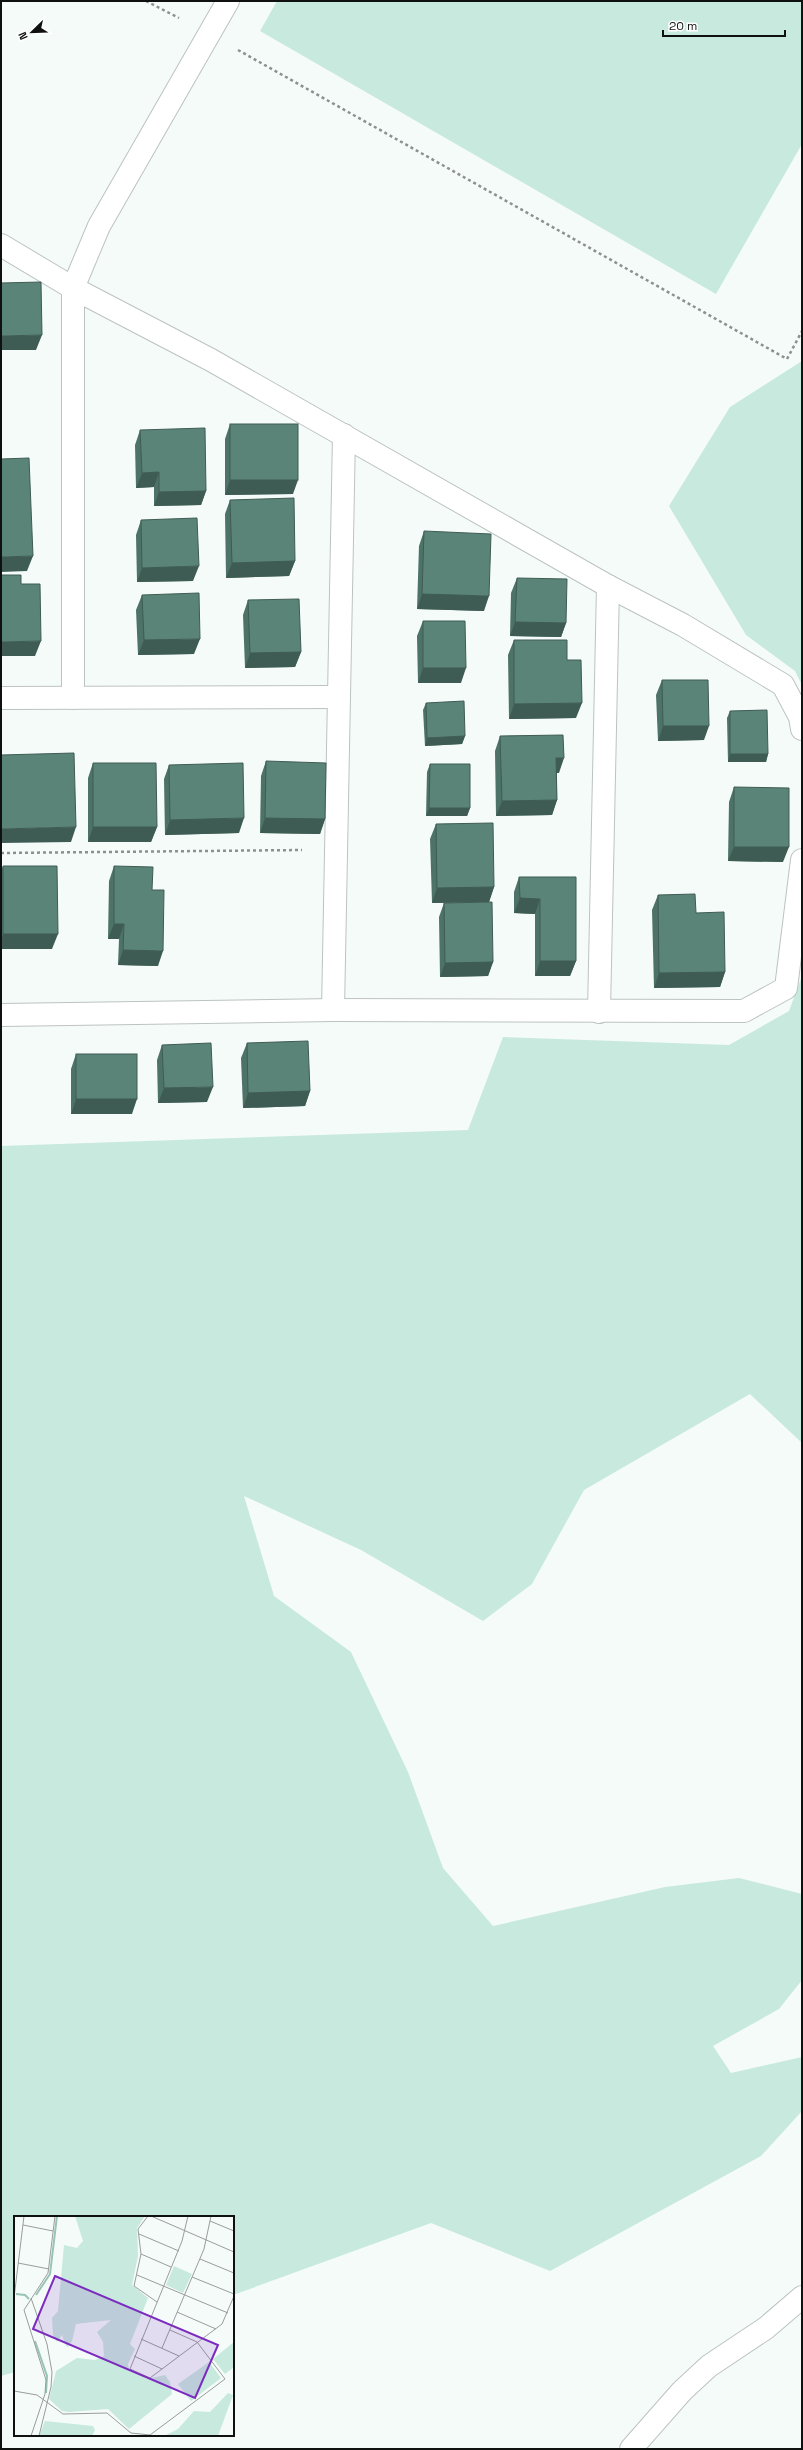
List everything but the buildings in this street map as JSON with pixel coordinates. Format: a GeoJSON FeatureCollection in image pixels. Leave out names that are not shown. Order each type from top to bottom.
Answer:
{"type":"FeatureCollection","features":[{"type":"Feature","properties":{"kind":"street"},"geometry":{"type":"LineString","coordinates":[[73,698],[73,288],[99,226],[228,1]]}},
{"type":"Feature","properties":{"kind":"street"},"geometry":{"type":"LineString","coordinates":[[1,245],[73,288],[211,360],[344,434],[608,586],[683,625],[783,685],[800,717],[802,730]]}},
{"type":"Feature","properties":{"kind":"street"},"geometry":{"type":"LineString","coordinates":[[333,1010],[344,434]]}},
{"type":"Feature","properties":{"kind":"street"},"geometry":{"type":"LineString","coordinates":[[599,1012],[608,586]]}},
{"type":"Feature","properties":{"kind":"street"},"geometry":{"type":"LineString","coordinates":[[1,698],[339,697]]}},
{"type":"Feature","properties":{"kind":"street"},"geometry":{"type":"LineString","coordinates":[[1,1016],[333,1010],[744,1012],[786,988],[802,860]]}},
{"type":"Feature","properties":{"kind":"street"},"geometry":{"type":"LineString","coordinates":[[631,2449],[682,2391],[698,2376],[766,2328],[802,2297]]}},
{"type":"Feature","properties":{"kind":"path"},"geometry":{"type":"LineString","coordinates":[[210,34],[787,359],[802,331]]}},
{"type":"Feature","properties":{"kind":"path"},"geometry":{"type":"LineString","coordinates":[[1,853],[336,849]]}},
{"type":"Feature","properties":{"kind":"green space"},"geometry":{"type":"Polygon","coordinates":[[[277,1],[799,1],[802,3],[802,144],[716,294],[260,31],[277,1]]]}},
{"type":"Feature","properties":{"kind":"green space"},"geometry":{"type":"Polygon","coordinates":[[[802,361],[802,685],[795,671],[746,635],[669,506],[730,407],[802,361]]]}},
{"type":"Feature","properties":{"kind":"green space"},"geometry":{"type":"Polygon","coordinates":[[[802,976],[802,1443],[750,1394],[584,1490],[532,1584],[483,1621],[361,1550],[244,1496],[274,1596],[351,1652],[408,1772],[443,1868],[493,1926],[665,1887],[739,1878],[802,1894],[802,1980],[779,2009],[713,2046],[731,2073],[802,2057],[802,2111],[761,2156],[550,2271],[431,2223],[234,2295],[234,2216],[14,2216],[14,2372],[1,2376],[1,1146],[468,1130],[503,1037],[729,1045],[789,1011],[802,976]]]}}]}
